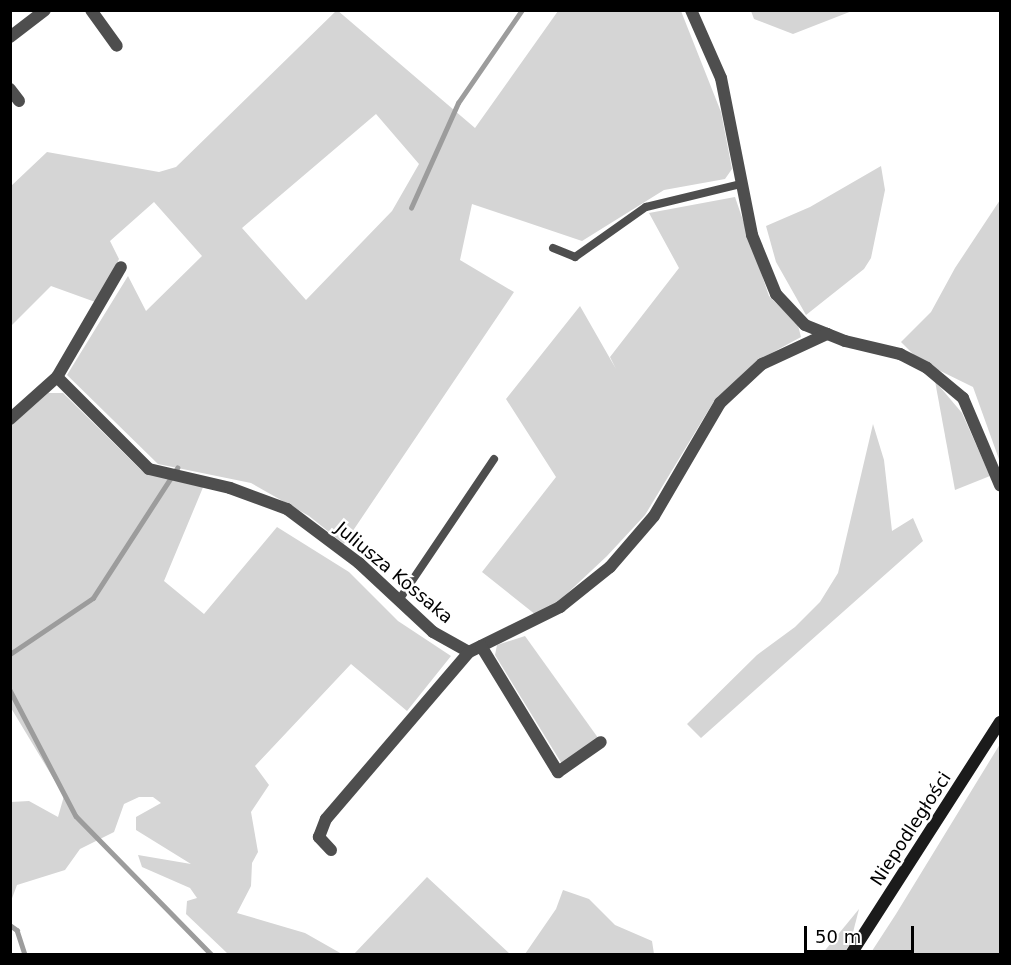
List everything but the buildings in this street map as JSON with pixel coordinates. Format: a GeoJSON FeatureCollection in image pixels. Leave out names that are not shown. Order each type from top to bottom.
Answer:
{"type":"FeatureCollection","features":[{"type":"Feature","properties":{"kind":"street"},"geometry":{"type":"LineString","coordinates":[[10,37],[45,10]]}},
{"type":"Feature","properties":{"kind":"street"},"geometry":{"type":"LineString","coordinates":[[91,10],[117,46]]}},
{"type":"Feature","properties":{"kind":"street"},"geometry":{"type":"LineString","coordinates":[[691,10],[721,78],[737,146],[740,184],[752,235],[776,294],[805,325],[827,334],[900,354],[927,368],[963,398],[1000,485]]}},
{"type":"Feature","properties":{"kind":"street"},"geometry":{"type":"LineString","coordinates":[[10,89],[19,101]]}},
{"type":"Feature","properties":{"kind":"street"},"geometry":{"type":"LineString","coordinates":[[10,419],[57,377],[121,267]]}},
{"type":"Feature","properties":{"kind":"street"},"geometry":{"type":"LineString","coordinates":[[331,850],[319,837],[326,819],[469,652],[560,607],[610,567],[654,516],[720,404],[762,364],[827,334]]}},
{"type":"Feature","properties":{"kind":"street","name":"Juliusza Kossaka"},"geometry":{"type":"LineString","coordinates":[[57,377],[135,457],[165,474],[230,488],[287,510],[359,563],[433,632],[469,652]]}},
{"type":"Feature","properties":{"kind":"street"},"geometry":{"type":"LineString","coordinates":[[481,646],[558,772],[601,742]]}},
{"type":"Feature","properties":{"kind":"street","name":"Niepodległości"},"geometry":{"type":"LineString","coordinates":[[851,954],[1000,722]]}},
{"type":"Feature","properties":{"kind":"lane"},"geometry":{"type":"LineString","coordinates":[[554,248],[575,257],[646,207],[740,184]]}},
{"type":"Feature","properties":{"kind":"lane"},"geometry":{"type":"LineString","coordinates":[[399,600],[494,459]]}},
{"type":"Feature","properties":{"kind":"shaded area"},"geometry":{"type":"Polygon","coordinates":[[[337,10],[475,128],[558,11],[681,11],[721,112],[732,169],[725,179],[664,190],[582,241],[472,204],[460,260],[514,292],[344,544],[309,516],[251,483],[158,464],[67,375],[128,276],[146,311],[202,256],[154,202],[110,241],[119,259],[98,303],[51,286],[11,326],[10,187],[47,152],[159,172],[176,167],[337,10]],[[376,114],[242,228],[306,300],[392,211],[419,164],[376,114]]]}},
{"type":"Feature","properties":{"kind":"shaded area"},"geometry":{"type":"Polygon","coordinates":[[[751,11],[852,11],[793,34],[754,19],[751,11]]]}},
{"type":"Feature","properties":{"kind":"shaded area"},"geometry":{"type":"Polygon","coordinates":[[[881,166],[885,190],[871,258],[864,269],[806,315],[776,262],[766,226],[810,207],[881,166]]]}},
{"type":"Feature","properties":{"kind":"shaded area"},"geometry":{"type":"Polygon","coordinates":[[[735,197],[769,296],[798,325],[801,337],[759,360],[714,401],[645,515],[607,556],[558,602],[536,615],[482,572],[556,477],[506,399],[580,306],[616,369],[610,357],[679,268],[649,213],[735,197]]]}},
{"type":"Feature","properties":{"kind":"shaded area"},"geometry":{"type":"Polygon","coordinates":[[[1000,200],[1000,462],[973,387],[920,361],[901,342],[931,312],[955,268],[1000,200]]]}},
{"type":"Feature","properties":{"kind":"shaded area"},"geometry":{"type":"Polygon","coordinates":[[[935,381],[962,413],[990,476],[955,490],[935,381]]]}},
{"type":"Feature","properties":{"kind":"shaded area"},"geometry":{"type":"Polygon","coordinates":[[[48,393],[63,393],[141,470],[204,485],[164,581],[204,614],[277,527],[349,572],[398,621],[451,656],[407,711],[351,664],[255,766],[269,785],[251,812],[258,852],[252,863],[251,886],[237,913],[305,933],[342,954],[227,953],[186,914],[187,901],[197,898],[190,888],[142,867],[138,855],[191,864],[136,830],[136,817],[161,803],[153,797],[139,797],[124,804],[114,832],[80,849],[65,870],[17,885],[11,901],[11,802],[29,801],[58,817],[64,796],[11,708],[11,426],[48,393]]]}},
{"type":"Feature","properties":{"kind":"shaded area"},"geometry":{"type":"Polygon","coordinates":[[[873,424],[884,460],[892,531],[913,518],[923,541],[701,738],[687,724],[757,655],[795,627],[820,602],[838,573],[873,424]]]}},
{"type":"Feature","properties":{"kind":"shaded area"},"geometry":{"type":"Polygon","coordinates":[[[525,636],[601,742],[562,764],[495,655],[497,645],[525,636]]]}},
{"type":"Feature","properties":{"kind":"shaded area"},"geometry":{"type":"Polygon","coordinates":[[[1000,744],[1000,954],[870,954],[896,914],[1000,744]]]}},
{"type":"Feature","properties":{"kind":"shaded area"},"geometry":{"type":"Polygon","coordinates":[[[427,877],[510,954],[354,954],[427,877]]]}},
{"type":"Feature","properties":{"kind":"shaded area"},"geometry":{"type":"Polygon","coordinates":[[[563,890],[589,899],[615,925],[652,941],[654,954],[525,954],[556,909],[563,890]]]}},
{"type":"Feature","properties":{"kind":"shaded area"},"geometry":{"type":"Polygon","coordinates":[[[859,909],[850,944],[843,954],[822,954],[859,909]]]}},
{"type":"Feature","properties":{"kind":"waterway"},"geometry":{"type":"LineString","coordinates":[[411,208],[458,103],[522,10]]}},
{"type":"Feature","properties":{"kind":"waterway"},"geometry":{"type":"LineString","coordinates":[[10,654],[93,598],[177,468]]}},
{"type":"Feature","properties":{"kind":"waterway"},"geometry":{"type":"LineString","coordinates":[[10,690],[76,816],[211,954]]}},
{"type":"Feature","properties":{"kind":"waterway"},"geometry":{"type":"LineString","coordinates":[[10,925],[17,930],[25,954]]}}]}
